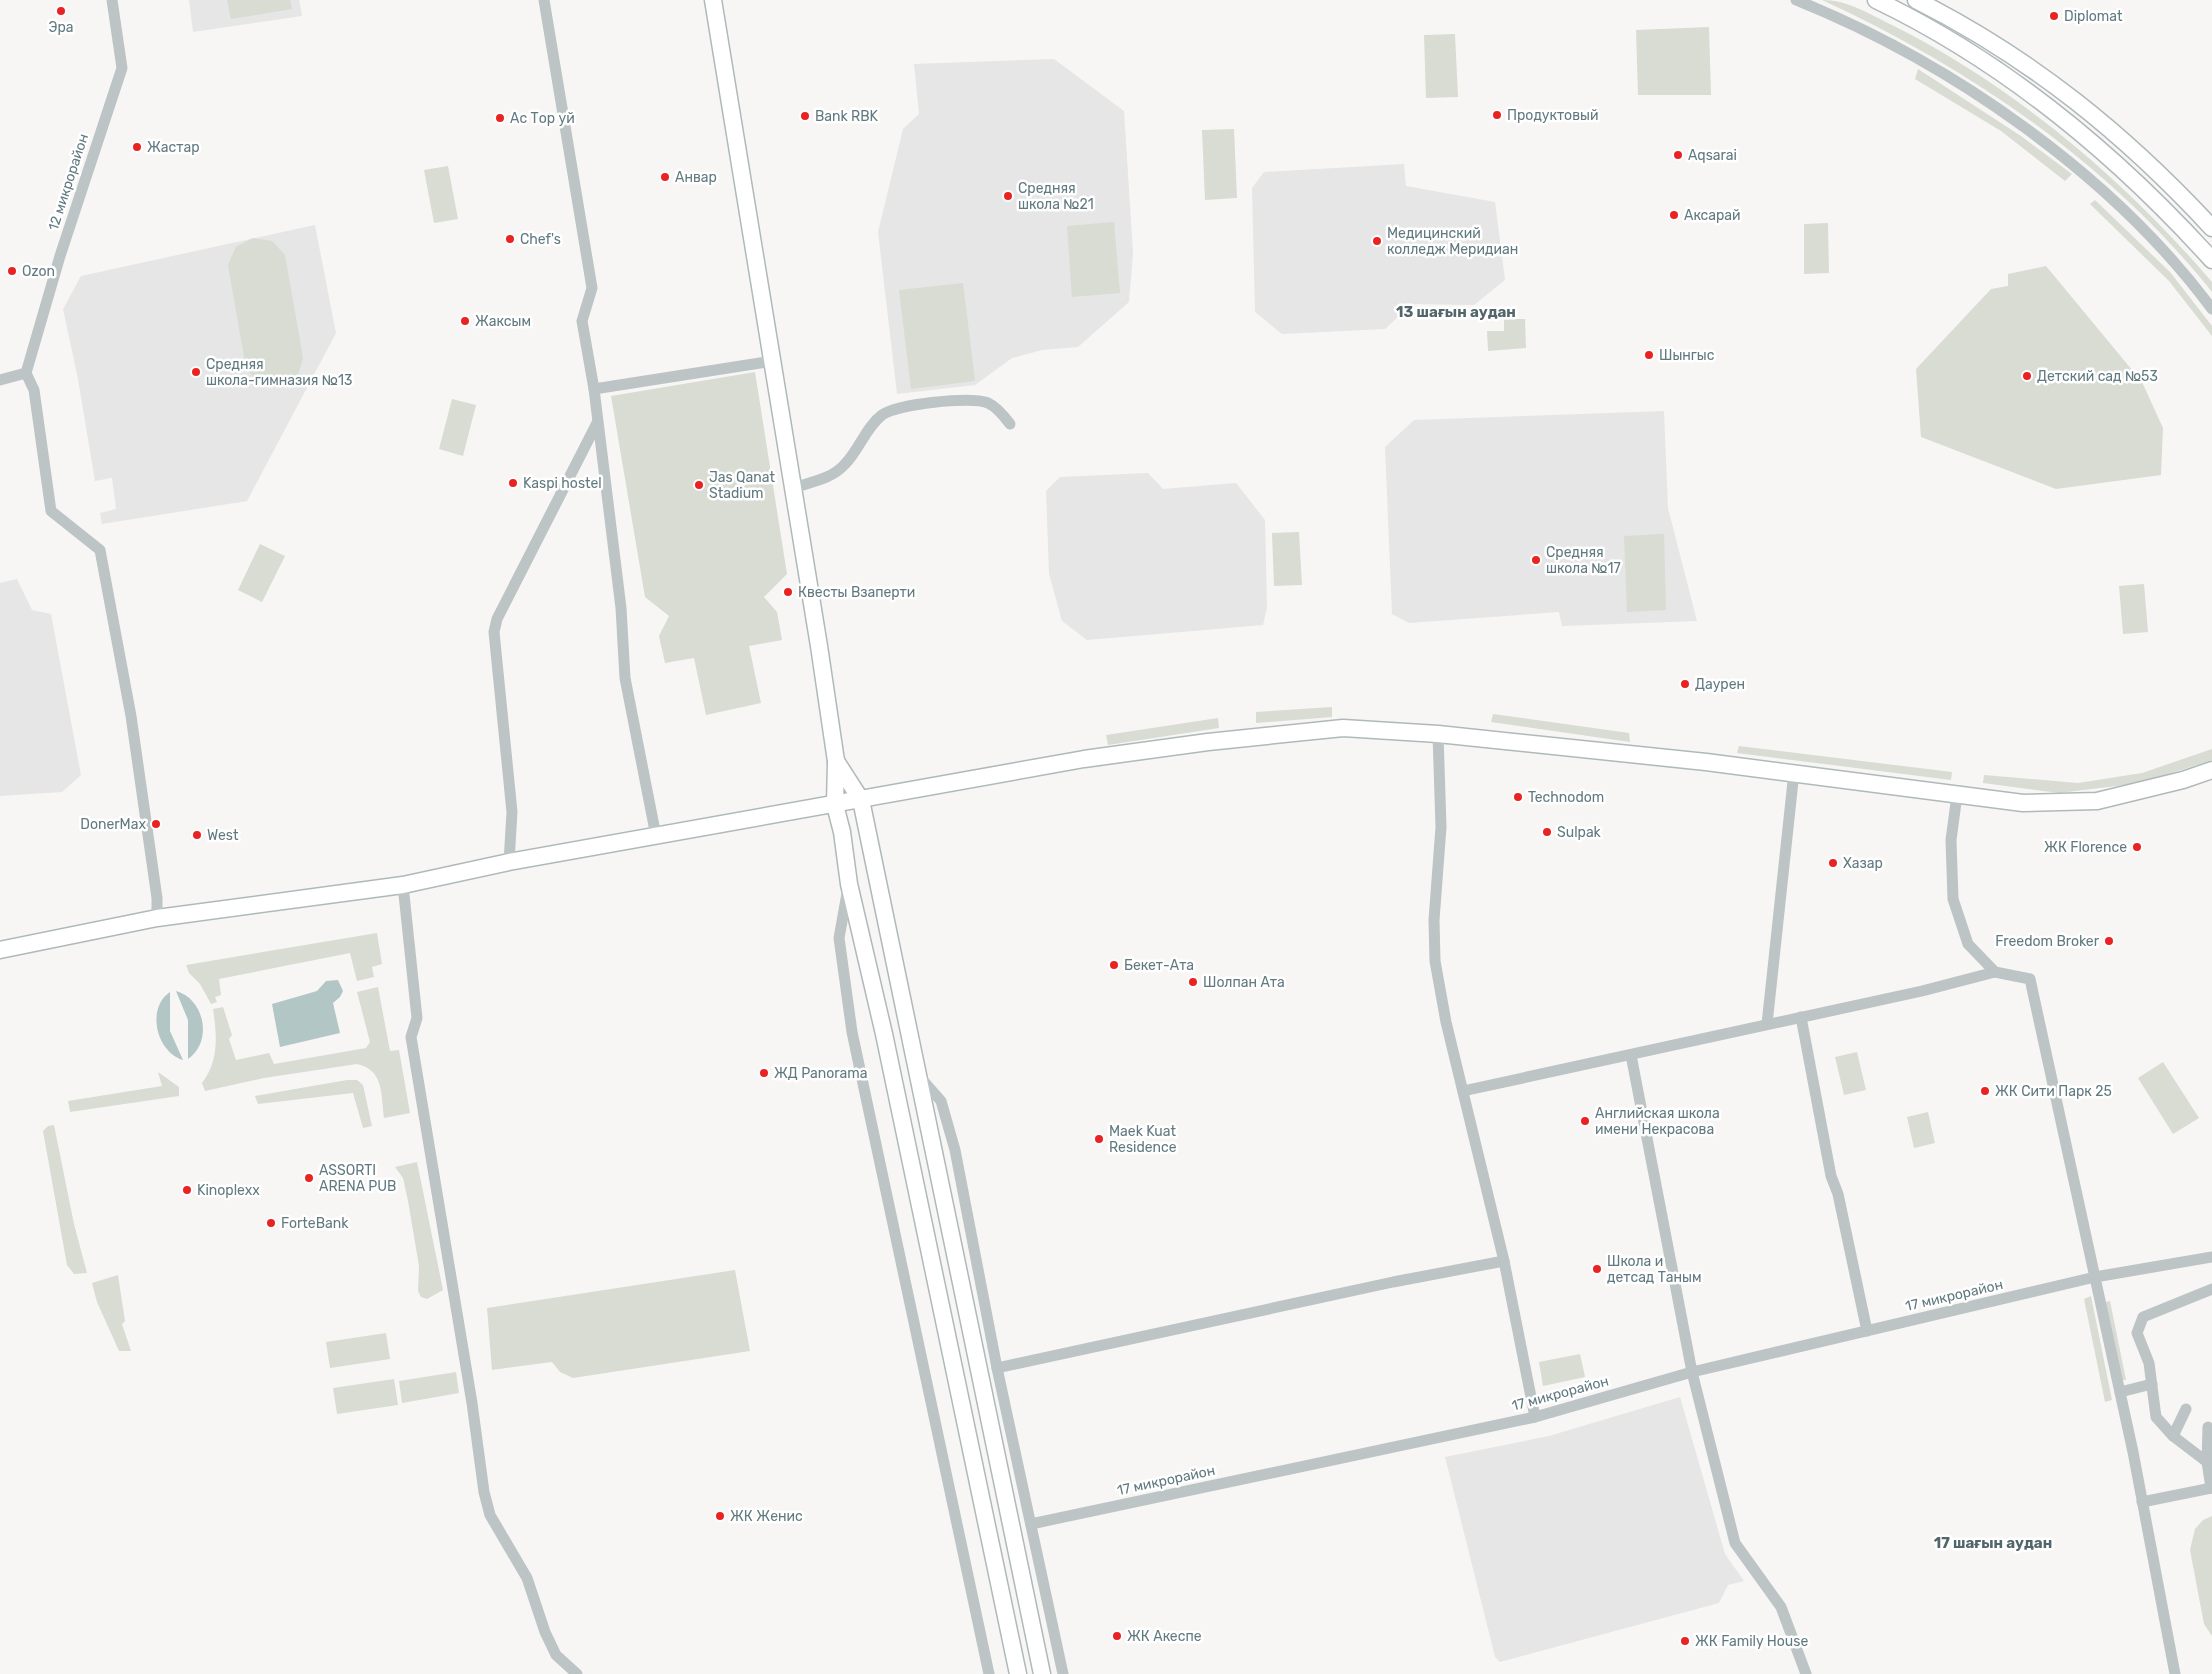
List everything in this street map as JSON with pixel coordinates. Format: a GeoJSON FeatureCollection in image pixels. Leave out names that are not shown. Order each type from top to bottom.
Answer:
{"type":"FeatureCollection","features":[{"type":"Feature","properties":{"kind":"main road"},"geometry":{"type":"LineString","coordinates":[[713,0],[773,361],[836,762],[835,805],[842,832],[849,884],[886,1043],[1018,1674]]}},
{"type":"Feature","properties":{"kind":"main road"},"geometry":{"type":"LineString","coordinates":[[1876,0],[1924,23],[2002,72],[2079,131],[2178,222],[2212,260]]}},
{"type":"Feature","properties":{"kind":"main road"},"geometry":{"type":"LineString","coordinates":[[1916,0],[2014,56],[2094,114],[2165,177],[2212,228]]}},
{"type":"Feature","properties":{"kind":"main road"},"geometry":{"type":"LineString","coordinates":[[0,950],[156,918],[402,885],[510,862],[1084,759],[1208,742],[1343,728],[1438,734],[1794,772],[2023,803],[2097,801],[2183,780],[2212,770]]}},
{"type":"Feature","properties":{"kind":"main road"},"geometry":{"type":"LineString","coordinates":[[836,762],[862,800],[916,1073],[1042,1674]]}},
{"type":"Feature","properties":{"kind":"main road"},"geometry":{"type":"LineString","coordinates":[[1004,1610],[1028,1605]]}},
{"type":"Feature","properties":{"kind":"street","name":"12 микрорайон"},"geometry":{"type":"LineString","coordinates":[[26,373],[60,256],[122,68],[112,0]]}},
{"type":"Feature","properties":{"kind":"street"},"geometry":{"type":"LineString","coordinates":[[544,0],[592,288],[582,321],[594,389],[621,608],[624,678],[656,836]]}},
{"type":"Feature","properties":{"kind":"street"},"geometry":{"type":"LineString","coordinates":[[1796,0],[1843,19],[1980,96],[2066,160],[2126,212],[2195,285],[2212,308]]}},
{"type":"Feature","properties":{"kind":"street"},"geometry":{"type":"LineString","coordinates":[[594,389],[773,361]]}},
{"type":"Feature","properties":{"kind":"street"},"geometry":{"type":"LineString","coordinates":[[0,380],[26,373],[34,390],[51,511],[100,550],[131,720],[157,898],[156,918]]}},
{"type":"Feature","properties":{"kind":"street"},"geometry":{"type":"LineString","coordinates":[[793,488],[837,472],[846,464],[882,415],[895,410],[963,399],[988,403],[1002,414],[1010,424]]}},
{"type":"Feature","properties":{"kind":"street"},"geometry":{"type":"LineString","coordinates":[[510,862],[512,804],[494,632],[497,619],[597,422]]}},
{"type":"Feature","properties":{"kind":"street"},"geometry":{"type":"LineString","coordinates":[[1438,734],[1441,827],[1434,920],[1435,961],[1446,1022],[1504,1261],[1535,1417]]}},
{"type":"Feature","properties":{"kind":"street"},"geometry":{"type":"LineString","coordinates":[[1767,1024],[1794,772]]}},
{"type":"Feature","properties":{"kind":"street"},"geometry":{"type":"LineString","coordinates":[[1957,795],[1951,840],[1954,899],[1968,944],[1995,972]]}},
{"type":"Feature","properties":{"kind":"street"},"geometry":{"type":"LineString","coordinates":[[849,884],[839,938],[852,1032],[989,1674]]}},
{"type":"Feature","properties":{"kind":"street"},"geometry":{"type":"LineString","coordinates":[[402,885],[417,1018],[411,1037],[472,1403],[484,1492],[490,1515],[526,1578],[556,1655],[577,1674]]}},
{"type":"Feature","properties":{"kind":"street"},"geometry":{"type":"LineString","coordinates":[[1463,1092],[1767,1024],[1922,992],[1995,972],[2030,979],[2120,1392],[2176,1674]]}},
{"type":"Feature","properties":{"kind":"street"},"geometry":{"type":"LineString","coordinates":[[1801,1018],[1831,1176],[1838,1194],[1867,1331]]}},
{"type":"Feature","properties":{"kind":"street"},"geometry":{"type":"LineString","coordinates":[[1631,1055],[1692,1372],[1735,1543],[1781,1607],[1806,1674]]}},
{"type":"Feature","properties":{"kind":"street"},"geometry":{"type":"LineString","coordinates":[[916,1073],[941,1101],[955,1150],[997,1368],[1063,1674]]}},
{"type":"Feature","properties":{"kind":"street","name":"17 микрорайон"},"geometry":{"type":"LineString","coordinates":[[1031,1524],[1535,1417],[1692,1372],[2095,1277],[2212,1258]]}},
{"type":"Feature","properties":{"kind":"street"},"geometry":{"type":"LineString","coordinates":[[997,1368],[1393,1282],[1504,1261]]}},
{"type":"Feature","properties":{"kind":"street"},"geometry":{"type":"LineString","coordinates":[[2206,1462],[2173,1436],[2156,1417],[2150,1363],[2137,1333],[2143,1317],[2212,1290]]}},
{"type":"Feature","properties":{"kind":"street"},"geometry":{"type":"LineString","coordinates":[[2120,1392],[2152,1384]]}},
{"type":"Feature","properties":{"kind":"street"},"geometry":{"type":"LineString","coordinates":[[2173,1436],[2186,1409]]}},
{"type":"Feature","properties":{"kind":"street"},"geometry":{"type":"LineString","coordinates":[[2142,1502],[2212,1488],[2206,1462],[2208,1427]]}},
{"type":"Feature","properties":{"kind":"shaded area"},"geometry":{"type":"Polygon","coordinates":[[[189,0],[299,0],[302,16],[193,32],[189,0]]]}},
{"type":"Feature","properties":{"kind":"shaded area"},"geometry":{"type":"Polygon","coordinates":[[[227,0],[290,0],[292,9],[231,19],[227,0]]]}},
{"type":"Feature","properties":{"kind":"shaded area"},"geometry":{"type":"Polygon","coordinates":[[[1822,0],[1850,5],[1892,25],[1937,49],[1981,76],[2024,106],[2065,138],[2142,207],[2212,282],[2212,292],[2172,245],[2129,202],[2083,161],[2034,123],[1931,56],[1822,0]]]}},
{"type":"Feature","properties":{"kind":"shaded area"},"geometry":{"type":"Polygon","coordinates":[[[1709,27],[1711,95],[1638,95],[1636,30],[1709,27]]]}},
{"type":"Feature","properties":{"kind":"shaded area"},"geometry":{"type":"Polygon","coordinates":[[[1455,34],[1458,97],[1426,98],[1424,35],[1455,34]]]}},
{"type":"Feature","properties":{"kind":"shaded area","name":"Средняя школа №21"},"geometry":{"type":"Polygon","coordinates":[[[1054,59],[1124,111],[1133,253],[1129,302],[1078,347],[1042,350],[1012,358],[975,385],[897,394],[878,232],[903,129],[919,114],[914,64],[1054,59]]]}},
{"type":"Feature","properties":{"kind":"shaded area"},"geometry":{"type":"Polygon","coordinates":[[[1918,69],[2021,136],[2072,174],[2065,181],[2001,131],[1915,79],[1918,69]]]}},
{"type":"Feature","properties":{"kind":"shaded area"},"geometry":{"type":"Polygon","coordinates":[[[1234,129],[1237,198],[1205,200],[1202,130],[1234,129]]]}},
{"type":"Feature","properties":{"kind":"shaded area","name":"Медицинский колледж Меридиан"},"geometry":{"type":"Polygon","coordinates":[[[1404,164],[1406,186],[1495,202],[1505,280],[1474,305],[1412,304],[1385,329],[1282,334],[1255,312],[1252,188],[1264,172],[1404,164]]]}},
{"type":"Feature","properties":{"kind":"shaded area"},"geometry":{"type":"Polygon","coordinates":[[[448,166],[458,219],[434,223],[424,170],[448,166]]]}},
{"type":"Feature","properties":{"kind":"shaded area"},"geometry":{"type":"Polygon","coordinates":[[[2095,200],[2170,272],[2212,326],[2212,336],[2169,281],[2090,204],[2095,200]]]}},
{"type":"Feature","properties":{"kind":"shaded area"},"geometry":{"type":"Polygon","coordinates":[[[1114,222],[1120,293],[1072,297],[1067,226],[1114,222]]]}},
{"type":"Feature","properties":{"kind":"shaded area"},"geometry":{"type":"Polygon","coordinates":[[[1828,223],[1829,273],[1804,274],[1804,224],[1828,223]]]}},
{"type":"Feature","properties":{"kind":"shaded area","name":"Средняя школа-гимназия №13"},"geometry":{"type":"Polygon","coordinates":[[[315,225],[336,333],[247,501],[102,524],[100,513],[116,509],[112,478],[95,481],[78,379],[63,309],[81,276],[315,225]]]}},
{"type":"Feature","properties":{"kind":"shaded area"},"geometry":{"type":"Polygon","coordinates":[[[253,238],[272,241],[285,255],[303,358],[298,375],[291,381],[274,387],[257,382],[246,368],[228,265],[236,247],[253,238]]]}},
{"type":"Feature","properties":{"kind":"shaded area","name":"Детский сад №53"},"geometry":{"type":"Polygon","coordinates":[[[2046,266],[2142,382],[2163,428],[2161,475],[2056,489],[1921,437],[1916,369],[1991,289],[2008,286],[2008,274],[2046,266]]]}},
{"type":"Feature","properties":{"kind":"shaded area"},"geometry":{"type":"Polygon","coordinates":[[[963,283],[975,381],[911,389],[899,290],[963,283]]]}},
{"type":"Feature","properties":{"kind":"shaded area"},"geometry":{"type":"Polygon","coordinates":[[[1504,319],[1525,319],[1526,348],[1488,351],[1487,331],[1504,331],[1504,319]]]}},
{"type":"Feature","properties":{"kind":"shaded area","name":"Jas Qanat Stadium"},"geometry":{"type":"Polygon","coordinates":[[[755,372],[787,574],[764,597],[777,612],[782,640],[749,646],[761,703],[706,715],[694,658],[665,663],[659,636],[669,616],[645,597],[611,396],[755,372]]]}},
{"type":"Feature","properties":{"kind":"shaded area"},"geometry":{"type":"Polygon","coordinates":[[[452,399],[476,405],[463,456],[439,449],[452,399]]]}},
{"type":"Feature","properties":{"kind":"shaded area","name":"Средняя школа №17"},"geometry":{"type":"Polygon","coordinates":[[[1664,411],[1668,508],[1697,621],[1562,626],[1559,612],[1409,623],[1392,614],[1385,447],[1414,420],[1664,411]]]}},
{"type":"Feature","properties":{"kind":"shaded area"},"geometry":{"type":"Polygon","coordinates":[[[1148,473],[1163,489],[1236,483],[1265,520],[1267,607],[1263,625],[1087,640],[1062,621],[1049,574],[1046,491],[1060,477],[1148,473]]]}},
{"type":"Feature","properties":{"kind":"shaded area"},"geometry":{"type":"Polygon","coordinates":[[[1299,532],[1302,585],[1274,586],[1272,533],[1299,532]]]}},
{"type":"Feature","properties":{"kind":"shaded area"},"geometry":{"type":"Polygon","coordinates":[[[1664,534],[1666,610],[1627,612],[1624,536],[1664,534]]]}},
{"type":"Feature","properties":{"kind":"shaded area"},"geometry":{"type":"Polygon","coordinates":[[[260,544],[285,556],[262,602],[238,590],[260,544]]]}},
{"type":"Feature","properties":{"kind":"shaded area"},"geometry":{"type":"Polygon","coordinates":[[[17,579],[32,610],[51,614],[81,775],[62,792],[0,796],[0,583],[17,579]]]}},
{"type":"Feature","properties":{"kind":"shaded area"},"geometry":{"type":"Polygon","coordinates":[[[2144,584],[2148,632],[2123,634],[2119,586],[2144,584]]]}},
{"type":"Feature","properties":{"kind":"shaded area"},"geometry":{"type":"Polygon","coordinates":[[[1332,707],[1332,717],[1256,723],[1256,712],[1332,707]]]}},
{"type":"Feature","properties":{"kind":"shaded area"},"geometry":{"type":"Polygon","coordinates":[[[1493,714],[1629,733],[1630,742],[1491,722],[1493,714]]]}},
{"type":"Feature","properties":{"kind":"shaded area"},"geometry":{"type":"Polygon","coordinates":[[[1218,718],[1219,728],[1108,745],[1106,735],[1218,718]]]}},
{"type":"Feature","properties":{"kind":"shaded area"},"geometry":{"type":"Polygon","coordinates":[[[1739,746],[1952,772],[1951,780],[1737,753],[1739,746]]]}},
{"type":"Feature","properties":{"kind":"shaded area"},"geometry":{"type":"Polygon","coordinates":[[[2212,749],[2212,760],[2141,783],[2059,793],[1983,783],[1984,775],[2078,783],[2142,773],[2212,749]]]}},
{"type":"Feature","properties":{"kind":"shaded area"},"geometry":{"type":"Polygon","coordinates":[[[377,933],[382,964],[372,967],[374,977],[357,981],[350,953],[219,979],[221,995],[215,997],[217,1002],[211,1004],[200,984],[189,973],[186,965],[377,933]]]}},
{"type":"Feature","properties":{"kind":"shaded area"},"geometry":{"type":"Polygon","coordinates":[[[338,980],[343,991],[340,997],[333,1003],[340,1033],[280,1047],[272,1004],[317,991],[326,981],[338,980]]]}},
{"type":"Feature","properties":{"kind":"shaded area"},"geometry":{"type":"Polygon","coordinates":[[[378,987],[390,1051],[399,1050],[410,1113],[384,1118],[377,1077],[366,1067],[357,1064],[264,1078],[205,1091],[202,1083],[208,1075],[214,1057],[216,1038],[213,1009],[223,1007],[232,1035],[229,1039],[236,1060],[269,1053],[274,1064],[366,1048],[370,1042],[357,992],[378,987]]]}},
{"type":"Feature","properties":{"kind":"shaded area"},"geometry":{"type":"Polygon","coordinates":[[[176,991],[194,1003],[202,1022],[201,1042],[196,1052],[188,1059],[188,1020],[176,991]]]}},
{"type":"Feature","properties":{"kind":"shaded area"},"geometry":{"type":"Polygon","coordinates":[[[170,992],[170,1031],[183,1060],[166,1048],[157,1029],[156,1018],[158,1008],[170,992]]]}},
{"type":"Feature","properties":{"kind":"shaded area"},"geometry":{"type":"Polygon","coordinates":[[[1857,1052],[1866,1090],[1844,1095],[1835,1057],[1857,1052]]]}},
{"type":"Feature","properties":{"kind":"shaded area"},"geometry":{"type":"Polygon","coordinates":[[[2163,1062],[2199,1118],[2173,1134],[2138,1078],[2163,1062]]]}},
{"type":"Feature","properties":{"kind":"shaded area"},"geometry":{"type":"Polygon","coordinates":[[[158,1072],[179,1087],[179,1096],[70,1112],[68,1101],[162,1086],[158,1072]]]}},
{"type":"Feature","properties":{"kind":"shaded area"},"geometry":{"type":"Polygon","coordinates":[[[347,1080],[357,1080],[363,1085],[372,1126],[363,1128],[353,1093],[258,1104],[255,1096],[347,1080]]]}},
{"type":"Feature","properties":{"kind":"shaded area"},"geometry":{"type":"Polygon","coordinates":[[[1928,1112],[1935,1143],[1914,1148],[1907,1117],[1928,1112]]]}},
{"type":"Feature","properties":{"kind":"shaded area"},"geometry":{"type":"Polygon","coordinates":[[[54,1125],[74,1224],[87,1273],[74,1274],[67,1265],[43,1131],[48,1126],[54,1125]]]}},
{"type":"Feature","properties":{"kind":"shaded area"},"geometry":{"type":"Polygon","coordinates":[[[417,1162],[443,1290],[427,1299],[421,1297],[418,1291],[419,1266],[408,1201],[403,1178],[395,1167],[417,1162]]]}},
{"type":"Feature","properties":{"kind":"shaded area"},"geometry":{"type":"Polygon","coordinates":[[[735,1270],[750,1351],[573,1378],[560,1372],[552,1362],[492,1370],[487,1308],[735,1270]]]}},
{"type":"Feature","properties":{"kind":"shaded area"},"geometry":{"type":"Polygon","coordinates":[[[118,1275],[125,1321],[122,1324],[131,1351],[119,1351],[97,1302],[92,1283],[118,1275]]]}},
{"type":"Feature","properties":{"kind":"shaded area"},"geometry":{"type":"Polygon","coordinates":[[[2091,1296],[2112,1400],[2105,1402],[2084,1299],[2091,1296]]]}},
{"type":"Feature","properties":{"kind":"shaded area"},"geometry":{"type":"Polygon","coordinates":[[[2110,1301],[2126,1380],[2122,1380],[2105,1302],[2110,1301]]]}},
{"type":"Feature","properties":{"kind":"shaded area"},"geometry":{"type":"Polygon","coordinates":[[[386,1333],[390,1359],[330,1368],[326,1342],[386,1333]]]}},
{"type":"Feature","properties":{"kind":"shaded area"},"geometry":{"type":"Polygon","coordinates":[[[1580,1354],[1585,1377],[1543,1386],[1539,1362],[1580,1354]]]}},
{"type":"Feature","properties":{"kind":"shaded area"},"geometry":{"type":"Polygon","coordinates":[[[456,1372],[459,1393],[402,1403],[399,1381],[456,1372]]]}},
{"type":"Feature","properties":{"kind":"shaded area"},"geometry":{"type":"Polygon","coordinates":[[[394,1379],[398,1405],[337,1414],[333,1388],[394,1379]]]}},
{"type":"Feature","properties":{"kind":"shaded area"},"geometry":{"type":"Polygon","coordinates":[[[1680,1397],[1725,1554],[1744,1581],[1728,1585],[1719,1603],[1500,1662],[1495,1657],[1445,1457],[1549,1436],[1680,1397]]]}},
{"type":"Feature","properties":{"kind":"shaded area"},"geometry":{"type":"Polygon","coordinates":[[[2212,1516],[2212,1636],[2204,1624],[2190,1550],[2195,1529],[2203,1520],[2212,1516]]]}},
{"type":"Feature","properties":{"kind":"place","name":"Эра"},"geometry":{"type":"Point","coordinates":[61,11]}},
{"type":"Feature","properties":{"kind":"place","name":"Diplomat"},"geometry":{"type":"Point","coordinates":[2054,16]}},
{"type":"Feature","properties":{"kind":"place","name":"Продуктовый"},"geometry":{"type":"Point","coordinates":[1497,115]}},
{"type":"Feature","properties":{"kind":"place","name":"Bank RBK"},"geometry":{"type":"Point","coordinates":[805,116]}},
{"type":"Feature","properties":{"kind":"place","name":"Ас Тор уй"},"geometry":{"type":"Point","coordinates":[500,118]}},
{"type":"Feature","properties":{"kind":"place","name":"Жастар"},"geometry":{"type":"Point","coordinates":[137,147]}},
{"type":"Feature","properties":{"kind":"place","name":"Aqsarai"},"geometry":{"type":"Point","coordinates":[1678,155]}},
{"type":"Feature","properties":{"kind":"place","name":"Анвар"},"geometry":{"type":"Point","coordinates":[665,177]}},
{"type":"Feature","properties":{"kind":"place","name":"Средняя школа №21"},"geometry":{"type":"Point","coordinates":[1008,196]}},
{"type":"Feature","properties":{"kind":"place","name":"Аксарай"},"geometry":{"type":"Point","coordinates":[1674,215]}},
{"type":"Feature","properties":{"kind":"place","name":"Chef's"},"geometry":{"type":"Point","coordinates":[510,239]}},
{"type":"Feature","properties":{"kind":"place","name":"Медицинский колледж Меридиан"},"geometry":{"type":"Point","coordinates":[1377,241]}},
{"type":"Feature","properties":{"kind":"place","name":"Ozon"},"geometry":{"type":"Point","coordinates":[12,271]}},
{"type":"Feature","properties":{"kind":"place","name":"Жаксым"},"geometry":{"type":"Point","coordinates":[465,321]}},
{"type":"Feature","properties":{"kind":"place","name":"Шынгыс"},"geometry":{"type":"Point","coordinates":[1649,355]}},
{"type":"Feature","properties":{"kind":"place","name":"Средняя школа-гимназия №13"},"geometry":{"type":"Point","coordinates":[196,372]}},
{"type":"Feature","properties":{"kind":"place","name":"Детский сад №53"},"geometry":{"type":"Point","coordinates":[2027,376]}},
{"type":"Feature","properties":{"kind":"place","name":"Kaspi hostel"},"geometry":{"type":"Point","coordinates":[513,483]}},
{"type":"Feature","properties":{"kind":"place","name":"Jas Qanat Stadium"},"geometry":{"type":"Point","coordinates":[699,485]}},
{"type":"Feature","properties":{"kind":"place","name":"Средняя школа №17"},"geometry":{"type":"Point","coordinates":[1536,560]}},
{"type":"Feature","properties":{"kind":"place","name":"Квесты Взаперти"},"geometry":{"type":"Point","coordinates":[788,592]}},
{"type":"Feature","properties":{"kind":"place","name":"Даурен"},"geometry":{"type":"Point","coordinates":[1685,684]}},
{"type":"Feature","properties":{"kind":"place","name":"Technodom"},"geometry":{"type":"Point","coordinates":[1518,797]}},
{"type":"Feature","properties":{"kind":"place","name":"DonerMax"},"geometry":{"type":"Point","coordinates":[156,824]}},
{"type":"Feature","properties":{"kind":"place","name":"Sulpak"},"geometry":{"type":"Point","coordinates":[1547,832]}},
{"type":"Feature","properties":{"kind":"place","name":"West"},"geometry":{"type":"Point","coordinates":[197,835]}},
{"type":"Feature","properties":{"kind":"place","name":"ЖК Florence"},"geometry":{"type":"Point","coordinates":[2137,847]}},
{"type":"Feature","properties":{"kind":"place","name":"Хазар"},"geometry":{"type":"Point","coordinates":[1833,863]}},
{"type":"Feature","properties":{"kind":"place","name":"Freedom Broker"},"geometry":{"type":"Point","coordinates":[2109,941]}},
{"type":"Feature","properties":{"kind":"place","name":"Бекет-Ата"},"geometry":{"type":"Point","coordinates":[1114,965]}},
{"type":"Feature","properties":{"kind":"place","name":"Шолпан Ата"},"geometry":{"type":"Point","coordinates":[1193,982]}},
{"type":"Feature","properties":{"kind":"place","name":"ЖД Panorama"},"geometry":{"type":"Point","coordinates":[764,1073]}},
{"type":"Feature","properties":{"kind":"place","name":"ЖК Сити Парк 25"},"geometry":{"type":"Point","coordinates":[1985,1091]}},
{"type":"Feature","properties":{"kind":"place","name":"Английская школа имени Некрасова"},"geometry":{"type":"Point","coordinates":[1585,1121]}},
{"type":"Feature","properties":{"kind":"place","name":"Maek Kuat Residence"},"geometry":{"type":"Point","coordinates":[1099,1139]}},
{"type":"Feature","properties":{"kind":"place","name":"ASSORTI ARENA PUB"},"geometry":{"type":"Point","coordinates":[309,1178]}},
{"type":"Feature","properties":{"kind":"place","name":"Kinoplexx"},"geometry":{"type":"Point","coordinates":[187,1190]}},
{"type":"Feature","properties":{"kind":"place","name":"ForteBank"},"geometry":{"type":"Point","coordinates":[271,1223]}},
{"type":"Feature","properties":{"kind":"place","name":"Школа и детсад Таным"},"geometry":{"type":"Point","coordinates":[1597,1269]}},
{"type":"Feature","properties":{"kind":"place","name":"ЖК Женис"},"geometry":{"type":"Point","coordinates":[720,1516]}},
{"type":"Feature","properties":{"kind":"place","name":"ЖК Акеспе"},"geometry":{"type":"Point","coordinates":[1117,1636]}},
{"type":"Feature","properties":{"kind":"place","name":"ЖК Family House"},"geometry":{"type":"Point","coordinates":[1685,1641]}},
{"type":"Feature","properties":{"kind":"district","name":"13 шағын аудан"},"geometry":{"type":"Point","coordinates":[1456,312]}},
{"type":"Feature","properties":{"kind":"district","name":"17 шағын аудан"},"geometry":{"type":"Point","coordinates":[1993,1543]}}]}
